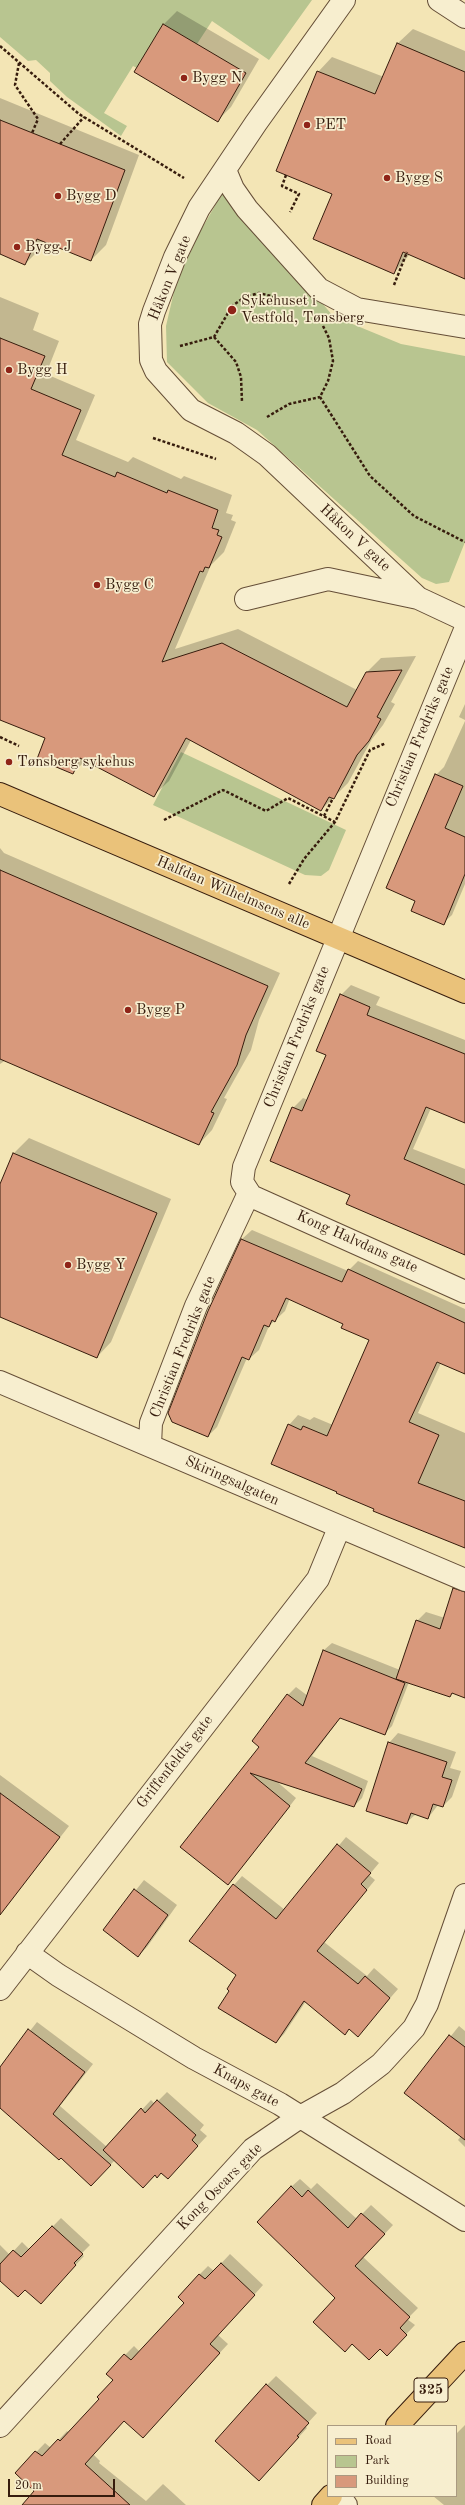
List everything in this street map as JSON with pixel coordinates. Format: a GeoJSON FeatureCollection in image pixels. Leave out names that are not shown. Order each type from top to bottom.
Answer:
{"type":"FeatureCollection","features":[{"type":"Feature","properties":{"kind":"main road","name":"Halfdan Wilhelmsens alle"},"geometry":{"type":"LineString","coordinates":[[0,794],[465,992]]}},
{"type":"Feature","properties":{"kind":"main road","name":"325"},"geometry":{"type":"LineString","coordinates":[[398,2425],[465,2353]]}},
{"type":"Feature","properties":{"kind":"main road"},"geometry":{"type":"LineString","coordinates":[[323,2505],[330,2497]]}},
{"type":"Feature","properties":{"kind":"street","name":"Håkon V gate"},"geometry":{"type":"LineString","coordinates":[[344,0],[224,170],[199,208],[175,257],[154,311],[150,324],[150,354],[156,371],[192,410],[236,432],[267,455],[418,598],[465,620]]}},
{"type":"Feature","properties":{"kind":"street"},"geometry":{"type":"LineString","coordinates":[[439,0],[465,17]]}},
{"type":"Feature","properties":{"kind":"street"},"geometry":{"type":"LineString","coordinates":[[224,170],[233,189],[247,209],[314,295],[357,309],[465,327]]}},
{"type":"Feature","properties":{"kind":"street"},"geometry":{"type":"LineString","coordinates":[[246,600],[328,579],[418,598]]}},
{"type":"Feature","properties":{"kind":"street","name":"Christian Fredriks gate"},"geometry":{"type":"LineString","coordinates":[[150,1445],[152,1423],[194,1313],[249,1193],[242,1182],[244,1167],[465,630]]}},
{"type":"Feature","properties":{"kind":"street","name":"Kong Halvdans gate"},"geometry":{"type":"LineString","coordinates":[[249,1193],[465,1292]]}},
{"type":"Feature","properties":{"kind":"street","name":"Skiringsalgaten"},"geometry":{"type":"LineString","coordinates":[[0,1382],[150,1445],[338,1528],[465,1580]]}},
{"type":"Feature","properties":{"kind":"street","name":"Griffenfeldts gate"},"geometry":{"type":"LineString","coordinates":[[0,1988],[318,1579],[338,1528]]}},
{"type":"Feature","properties":{"kind":"street","name":"Kong Oscars gate"},"geometry":{"type":"LineString","coordinates":[[0,2426],[253,2149],[300,2117],[343,2093],[381,2064],[414,2028],[427,2004],[465,1895]]}},
{"type":"Feature","properties":{"kind":"street","name":"Knaps gate"},"geometry":{"type":"LineString","coordinates":[[27,1953],[58,1975],[194,2058],[300,2117],[465,2220]]}},
{"type":"Feature","properties":{"kind":"street"},"geometry":{"type":"LineString","coordinates":[[339,2497],[346,2505]]}},
{"type":"Feature","properties":{"kind":"path"},"geometry":{"type":"LineString","coordinates":[[0,46],[84,117],[147,157],[210,192]]}},
{"type":"Feature","properties":{"kind":"path"},"geometry":{"type":"LineString","coordinates":[[19,63],[15,85],[38,120],[32,133]]}},
{"type":"Feature","properties":{"kind":"path"},"geometry":{"type":"LineString","coordinates":[[60,144],[84,117]]}},
{"type":"Feature","properties":{"kind":"path"},"geometry":{"type":"LineString","coordinates":[[383,313],[407,252]]}},
{"type":"Feature","properties":{"kind":"path"},"geometry":{"type":"LineString","coordinates":[[150,354],[164,352],[188,343],[214,337],[232,306],[246,297],[259,293],[273,295],[284,300],[314,295],[329,338],[333,361],[328,381],[320,397]]}},
{"type":"Feature","properties":{"kind":"path"},"geometry":{"type":"LineString","coordinates":[[214,337],[236,362],[241,377],[243,400],[236,432]]}},
{"type":"Feature","properties":{"kind":"path"},"geometry":{"type":"LineString","coordinates":[[236,432],[290,404],[320,397]]}},
{"type":"Feature","properties":{"kind":"path"},"geometry":{"type":"LineString","coordinates":[[320,397],[370,476],[414,516],[465,542]]}},
{"type":"Feature","properties":{"kind":"path"},"geometry":{"type":"LineString","coordinates":[[0,738],[19,746]]}},
{"type":"Feature","properties":{"kind":"path"},"geometry":{"type":"LineString","coordinates":[[290,880],[304,859],[335,822],[370,750],[392,740]]}},
{"type":"Feature","properties":{"kind":"path"},"geometry":{"type":"LineString","coordinates":[[164,820],[223,790],[266,811],[288,798],[335,822]]}},
{"type":"Feature","properties":{"kind":"path"},"geometry":{"type":"LineString","coordinates":[[324,816],[333,798]]}},
{"type":"Feature","properties":{"kind":"green space"},"geometry":{"type":"Polygon","coordinates":[[[0,0],[312,0],[269,60],[212,21],[197,44],[163,24],[137,68],[133,66],[104,113],[127,126],[121,136],[67,97],[50,81],[50,73],[36,60],[28,61],[0,37],[0,0]]]}},
{"type":"Feature","properties":{"kind":"green space"},"geometry":{"type":"Polygon","coordinates":[[[225,188],[333,316],[401,344],[465,356],[465,542],[449,582],[436,584],[422,578],[257,430],[208,403],[167,362],[166,326],[176,283],[200,232],[225,188]]]}},
{"type":"Feature","properties":{"kind":"green space"},"geometry":{"type":"Polygon","coordinates":[[[181,752],[346,830],[329,870],[321,876],[305,875],[153,805],[181,752]]]}},
{"type":"Feature","properties":{"kind":"building","name":"Bygg N"},"geometry":{"type":"Polygon","coordinates":[[[163,24],[246,73],[218,122],[134,72],[163,24]]]}},
{"type":"Feature","properties":{"kind":"building","name":"Bygg S"},"geometry":{"type":"Polygon","coordinates":[[[397,43],[465,72],[465,279],[403,252],[394,274],[313,239],[332,194],[276,171],[317,71],[375,94],[397,43]]]}},
{"type":"Feature","properties":{"kind":"building","name":"Bygg D"},"geometry":{"type":"Polygon","coordinates":[[[0,120],[125,170],[91,261],[37,239],[25,265],[0,254],[0,120]]]}},
{"type":"Feature","properties":{"kind":"building","name":"Bygg C"},"geometry":{"type":"Polygon","coordinates":[[[0,338],[45,356],[31,389],[81,410],[62,455],[115,477],[117,472],[167,493],[168,490],[218,510],[212,528],[219,530],[217,535],[222,537],[209,568],[205,567],[203,572],[200,571],[162,662],[222,643],[347,707],[366,672],[402,670],[377,717],[381,719],[369,741],[357,755],[334,799],[329,797],[321,811],[186,738],[154,797],[80,758],[73,774],[37,759],[45,738],[0,720],[0,338]]]}},
{"type":"Feature","properties":{"kind":"building"},"geometry":{"type":"Polygon","coordinates":[[[435,774],[463,786],[445,828],[465,837],[465,874],[444,925],[411,911],[415,901],[386,888],[435,774]]]}},
{"type":"Feature","properties":{"kind":"building","name":"Bygg P"},"geometry":{"type":"Polygon","coordinates":[[[0,870],[268,986],[246,1035],[237,1065],[211,1112],[214,1113],[199,1145],[0,1059],[0,870]]]}},
{"type":"Feature","properties":{"kind":"building"},"geometry":{"type":"Polygon","coordinates":[[[340,994],[370,1007],[367,1015],[465,1054],[465,1123],[426,1107],[404,1159],[465,1185],[465,1255],[346,1204],[350,1195],[270,1161],[292,1107],[302,1111],[326,1055],[316,1051],[340,994]]]}},
{"type":"Feature","properties":{"kind":"building","name":"Bygg Y"},"geometry":{"type":"Polygon","coordinates":[[[13,1153],[157,1213],[97,1358],[0,1317],[0,1184],[13,1153]]]}},
{"type":"Feature","properties":{"kind":"building"},"geometry":{"type":"Polygon","coordinates":[[[241,1239],[342,1282],[348,1269],[465,1323],[465,1374],[437,1362],[409,1422],[439,1435],[418,1483],[465,1501],[465,1548],[373,1511],[374,1509],[271,1464],[288,1424],[301,1430],[303,1426],[327,1436],[369,1340],[341,1328],[343,1324],[286,1298],[275,1322],[272,1320],[269,1327],[264,1325],[249,1360],[242,1357],[208,1437],[172,1422],[168,1413],[208,1311],[241,1239]]]}},
{"type":"Feature","properties":{"kind":"building"},"geometry":{"type":"Polygon","coordinates":[[[453,1588],[465,1592],[465,1698],[452,1693],[450,1697],[396,1679],[416,1620],[440,1629],[453,1588]]]}},
{"type":"Feature","properties":{"kind":"building"},"geometry":{"type":"Polygon","coordinates":[[[323,1650],[405,1683],[385,1735],[340,1718],[305,1763],[362,1789],[354,1807],[250,1773],[290,1806],[228,1885],[180,1847],[259,1747],[252,1741],[287,1694],[303,1706],[323,1650]]]}},
{"type":"Feature","properties":{"kind":"building"},"geometry":{"type":"Polygon","coordinates":[[[388,1742],[447,1762],[442,1777],[452,1780],[443,1807],[433,1804],[428,1819],[411,1813],[407,1824],[366,1811],[388,1742]]]}},
{"type":"Feature","properties":{"kind":"building"},"geometry":{"type":"Polygon","coordinates":[[[0,1793],[60,1837],[0,1915],[0,1793]]]}},
{"type":"Feature","properties":{"kind":"building"},"geometry":{"type":"Polygon","coordinates":[[[337,1844],[371,1873],[361,1884],[367,1890],[317,1951],[358,1984],[365,1976],[390,1998],[358,2037],[349,2029],[345,2035],[304,2001],[276,2043],[218,2008],[229,1991],[227,1989],[236,1975],[189,1941],[233,1884],[276,1919],[337,1844]]]}},
{"type":"Feature","properties":{"kind":"building"},"geometry":{"type":"Polygon","coordinates":[[[134,1889],[168,1915],[138,1957],[103,1930],[134,1889]]]}},
{"type":"Feature","properties":{"kind":"building"},"geometry":{"type":"Polygon","coordinates":[[[28,2029],[85,2072],[53,2114],[111,2165],[91,2186],[61,2158],[59,2160],[0,2108],[0,2067],[28,2029]]]}},
{"type":"Feature","properties":{"kind":"building"},"geometry":{"type":"Polygon","coordinates":[[[449,2035],[465,2047],[465,2140],[404,2093],[449,2035]]]}},
{"type":"Feature","properties":{"kind":"building"},"geometry":{"type":"Polygon","coordinates":[[[157,2100],[196,2135],[192,2140],[198,2146],[168,2179],[161,2173],[157,2178],[155,2175],[143,2188],[103,2150],[141,2108],[145,2113],[157,2100]]]}},
{"type":"Feature","properties":{"kind":"building"},"geometry":{"type":"Polygon","coordinates":[[[291,2186],[302,2197],[308,2190],[348,2228],[361,2213],[385,2234],[355,2266],[410,2317],[400,2328],[407,2335],[387,2356],[380,2349],[369,2360],[352,2344],[345,2352],[313,2322],[335,2298],[257,2222],[291,2186]]]}},
{"type":"Feature","properties":{"kind":"building"},"geometry":{"type":"Polygon","coordinates":[[[52,2226],[83,2254],[74,2263],[76,2265],[41,2304],[25,2290],[18,2297],[0,2281],[0,2264],[13,2250],[21,2257],[52,2226]]]}},
{"type":"Feature","properties":{"kind":"building"},"geometry":{"type":"Polygon","coordinates":[[[221,2263],[255,2295],[210,2344],[220,2353],[143,2438],[124,2421],[85,2464],[130,2505],[22,2505],[34,2491],[15,2473],[35,2451],[42,2456],[58,2439],[60,2441],[99,2399],[97,2397],[113,2380],[106,2374],[124,2354],[131,2360],[184,2303],[178,2297],[199,2274],[205,2279],[221,2263]]]}},
{"type":"Feature","properties":{"kind":"building"},"geometry":{"type":"Polygon","coordinates":[[[266,2384],[309,2423],[297,2436],[299,2437],[259,2481],[215,2441],[266,2384]]]}},
{"type":"Feature","properties":{"kind":"place","name":"Bygg N"},"geometry":{"type":"Point","coordinates":[184,78]}},
{"type":"Feature","properties":{"kind":"place","name":"PET"},"geometry":{"type":"Point","coordinates":[307,125]}},
{"type":"Feature","properties":{"kind":"place","name":"Bygg S"},"geometry":{"type":"Point","coordinates":[387,178]}},
{"type":"Feature","properties":{"kind":"place","name":"Bygg D"},"geometry":{"type":"Point","coordinates":[58,196]}},
{"type":"Feature","properties":{"kind":"place","name":"Bygg J"},"geometry":{"type":"Point","coordinates":[17,247]}},
{"type":"Feature","properties":{"kind":"place","name":"Sykehuset i Vestfold, Tønsberg"},"geometry":{"type":"Point","coordinates":[232,310]}},
{"type":"Feature","properties":{"kind":"place","name":"Bygg H"},"geometry":{"type":"Point","coordinates":[9,370]}},
{"type":"Feature","properties":{"kind":"place","name":"Bygg C"},"geometry":{"type":"Point","coordinates":[97,585]}},
{"type":"Feature","properties":{"kind":"place","name":"Tønsberg sykehus"},"geometry":{"type":"Point","coordinates":[9,762]}},
{"type":"Feature","properties":{"kind":"place","name":"Bygg P"},"geometry":{"type":"Point","coordinates":[128,1010]}},
{"type":"Feature","properties":{"kind":"place","name":"Bygg Y"},"geometry":{"type":"Point","coordinates":[68,1265]}}]}
